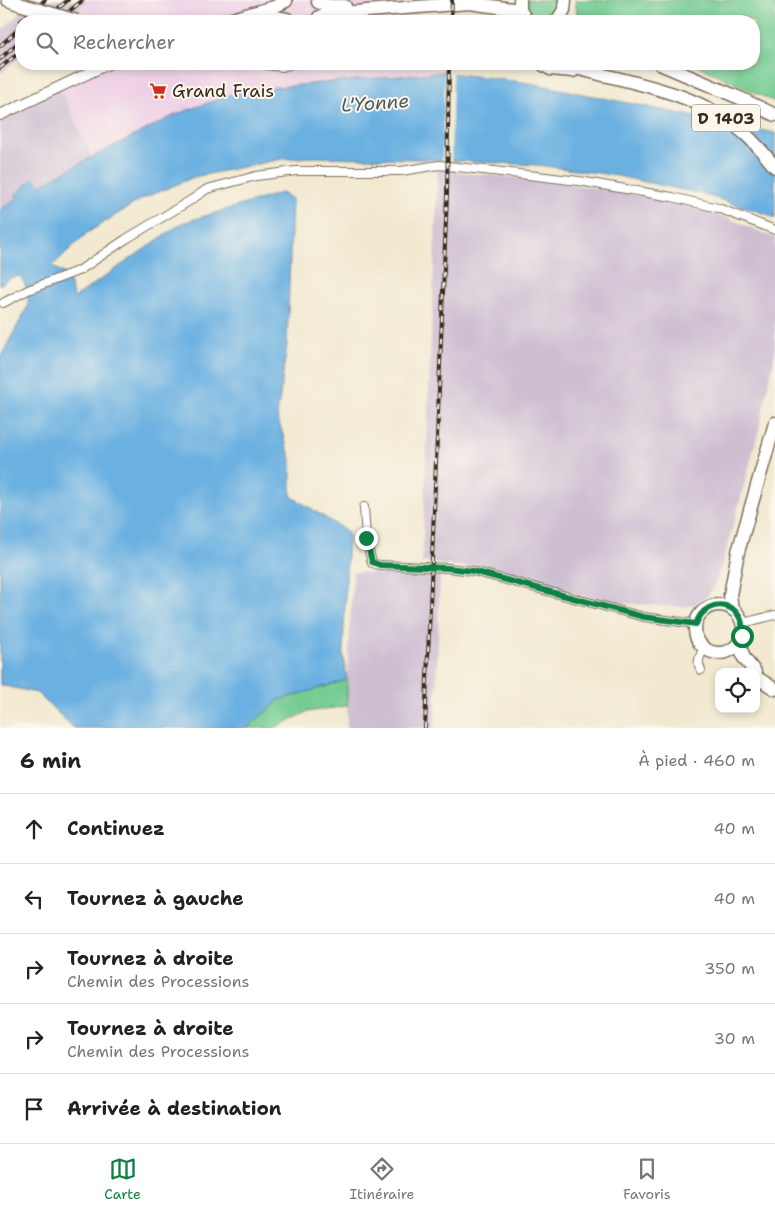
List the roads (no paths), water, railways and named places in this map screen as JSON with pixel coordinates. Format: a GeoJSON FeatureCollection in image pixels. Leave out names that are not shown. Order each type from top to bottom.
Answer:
{"type":"FeatureCollection","features":[{"type":"Feature","properties":{"kind":"main road"},"geometry":{"type":"LineString","coordinates":[[318,1],[329,6],[375,6],[415,0]]}},
{"type":"Feature","properties":{"kind":"main road"},"geometry":{"type":"LineString","coordinates":[[286,15],[284,10],[287,1]]}},
{"type":"Feature","properties":{"kind":"main road"},"geometry":{"type":"LineString","coordinates":[[247,15],[274,8],[287,1]]}},
{"type":"Feature","properties":{"kind":"main road"},"geometry":{"type":"LineString","coordinates":[[318,1],[320,7],[318,15]]}},
{"type":"Feature","properties":{"kind":"main road"},"geometry":{"type":"LineString","coordinates":[[13,2],[57,15]]}},
{"type":"Feature","properties":{"kind":"main road"},"geometry":{"type":"LineString","coordinates":[[327,15],[457,4],[520,5]]}},
{"type":"Feature","properties":{"kind":"main road","name":"D 1403"},"geometry":{"type":"LineString","coordinates":[[561,70],[594,73]]}},
{"type":"Feature","properties":{"kind":"main road","name":"D 1403"},"geometry":{"type":"LineString","coordinates":[[583,70],[662,89],[690,98],[719,114],[744,132],[757,144],[775,167]]}},
{"type":"Feature","properties":{"kind":"main road"},"geometry":{"type":"LineString","coordinates":[[674,70],[742,99],[775,116]]}},
{"type":"Feature","properties":{"kind":"main road"},"geometry":{"type":"LineString","coordinates":[[732,609],[730,595],[738,552],[775,424]]}},
{"type":"Feature","properties":{"kind":"main road"},"geometry":{"type":"LineString","coordinates":[[713,606],[722,592],[738,552]]}},
{"type":"Feature","properties":{"kind":"main road"},"geometry":{"type":"LineString","coordinates":[[713,606],[726,606],[732,609],[737,612],[742,623],[743,630],[740,642],[735,648],[722,653],[716,653],[704,648],[696,637],[696,624],[702,612],[713,606]]}},
{"type":"Feature","properties":{"kind":"main road"},"geometry":{"type":"LineString","coordinates":[[740,642],[744,658],[761,679]]}},
{"type":"Feature","properties":{"kind":"main road"},"geometry":{"type":"LineString","coordinates":[[722,653],[744,668]]}},
{"type":"Feature","properties":{"kind":"street"},"geometry":{"type":"LineString","coordinates":[[0,116],[96,70]]}},
{"type":"Feature","properties":{"kind":"street"},"geometry":{"type":"LineString","coordinates":[[3,303],[23,292],[80,270],[207,189],[256,176],[296,171],[401,171],[439,165],[579,181],[672,197],[718,208],[775,230]]}},
{"type":"Feature","properties":{"kind":"street"},"geometry":{"type":"LineString","coordinates":[[364,507],[366,538],[372,562],[380,565],[473,571],[644,617],[696,624]]}},
{"type":"Feature","properties":{"kind":"street"},"geometry":{"type":"LineString","coordinates":[[742,623],[775,615]]}},
{"type":"Feature","properties":{"kind":"street"},"geometry":{"type":"LineString","coordinates":[[701,670],[698,660],[704,648]]}},
{"type":"Feature","properties":{"kind":"water","name":"L'Yonne"},"geometry":{"type":"Polygon","coordinates":[[[442,72],[530,83],[775,133],[775,218],[702,194],[613,175],[537,165],[417,159],[313,157],[282,159],[194,177],[142,199],[87,233],[52,266],[67,275],[74,298],[182,223],[281,193],[292,199],[287,345],[277,417],[291,459],[291,496],[348,532],[343,653],[347,680],[279,700],[247,728],[74,728],[37,693],[0,685],[0,358],[28,306],[28,290],[20,276],[8,279],[0,285],[0,210],[17,199],[16,194],[34,178],[41,185],[177,114],[243,90],[442,72]]]}},
{"type":"Feature","properties":{"kind":"railway"},"geometry":{"type":"LineString","coordinates":[[28,15],[45,0]]}},
{"type":"Feature","properties":{"kind":"railway"},"geometry":{"type":"LineString","coordinates":[[50,15],[68,0]]}},
{"type":"Feature","properties":{"kind":"railway"},"geometry":{"type":"LineString","coordinates":[[64,15],[83,0]]}},
{"type":"Feature","properties":{"kind":"railway"},"geometry":{"type":"LineString","coordinates":[[451,15],[452,0]]}},
{"type":"Feature","properties":{"kind":"railway"},"geometry":{"type":"LineString","coordinates":[[0,46],[15,32]]}},
{"type":"Feature","properties":{"kind":"railway"},"geometry":{"type":"LineString","coordinates":[[0,59],[15,45]]}},
{"type":"Feature","properties":{"kind":"railway"},"geometry":{"type":"LineString","coordinates":[[0,68],[15,56]]}},
{"type":"Feature","properties":{"kind":"railway"},"geometry":{"type":"LineString","coordinates":[[425,728],[447,195],[449,70]]}},
{"type":"Feature","properties":{"kind":"place","name":"Grand Frais"},"geometry":{"type":"Point","coordinates":[158,91]}}]}
